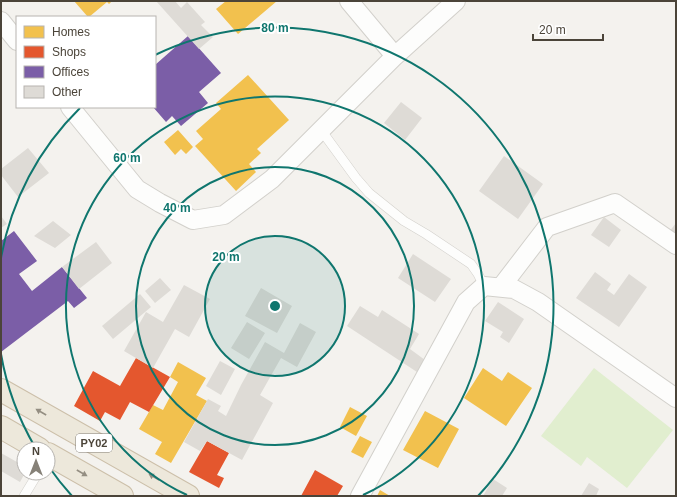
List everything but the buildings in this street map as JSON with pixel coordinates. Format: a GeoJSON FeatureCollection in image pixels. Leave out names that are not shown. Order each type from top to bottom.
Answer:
{"type":"FeatureCollection","features":[{"type":"Feature","properties":{"kind":"highway","name":"PY02"},"geometry":{"type":"LineString","coordinates":[[1,390],[188,496]]}},
{"type":"Feature","properties":{"kind":"highway","name":"PY02"},"geometry":{"type":"LineString","coordinates":[[1,427],[25,441]]}},
{"type":"Feature","properties":{"kind":"highway","name":"PY02"},"geometry":{"type":"LineString","coordinates":[[56,459],[122,496]]}},
{"type":"Feature","properties":{"kind":"street"},"geometry":{"type":"LineString","coordinates":[[348,1],[395,56]]}},
{"type":"Feature","properties":{"kind":"street"},"geometry":{"type":"LineString","coordinates":[[71,108],[137,189],[193,220],[224,215],[272,179],[395,56],[456,1]]}},
{"type":"Feature","properties":{"kind":"street"},"geometry":{"type":"LineString","coordinates":[[1,21],[16,40]]}},
{"type":"Feature","properties":{"kind":"street"},"geometry":{"type":"LineString","coordinates":[[360,496],[466,302],[492,286],[547,227],[615,203],[676,245]]}},
{"type":"Feature","properties":{"kind":"street"},"geometry":{"type":"LineString","coordinates":[[492,286],[514,289],[538,302],[676,398]]}},
{"type":"Feature","properties":{"kind":"lane"},"geometry":{"type":"LineString","coordinates":[[321,130],[356,178],[369,193],[404,221],[471,264],[478,274],[492,286]]}},
{"type":"Feature","properties":{"kind":"lane"},"geometry":{"type":"LineString","coordinates":[[24,496],[33,481]]}},
{"type":"Feature","properties":{"kind":"green space"},"geometry":{"type":"Polygon","coordinates":[[[594,368],[673,430],[627,488],[587,457],[581,466],[541,436],[594,368]]]}}]}
